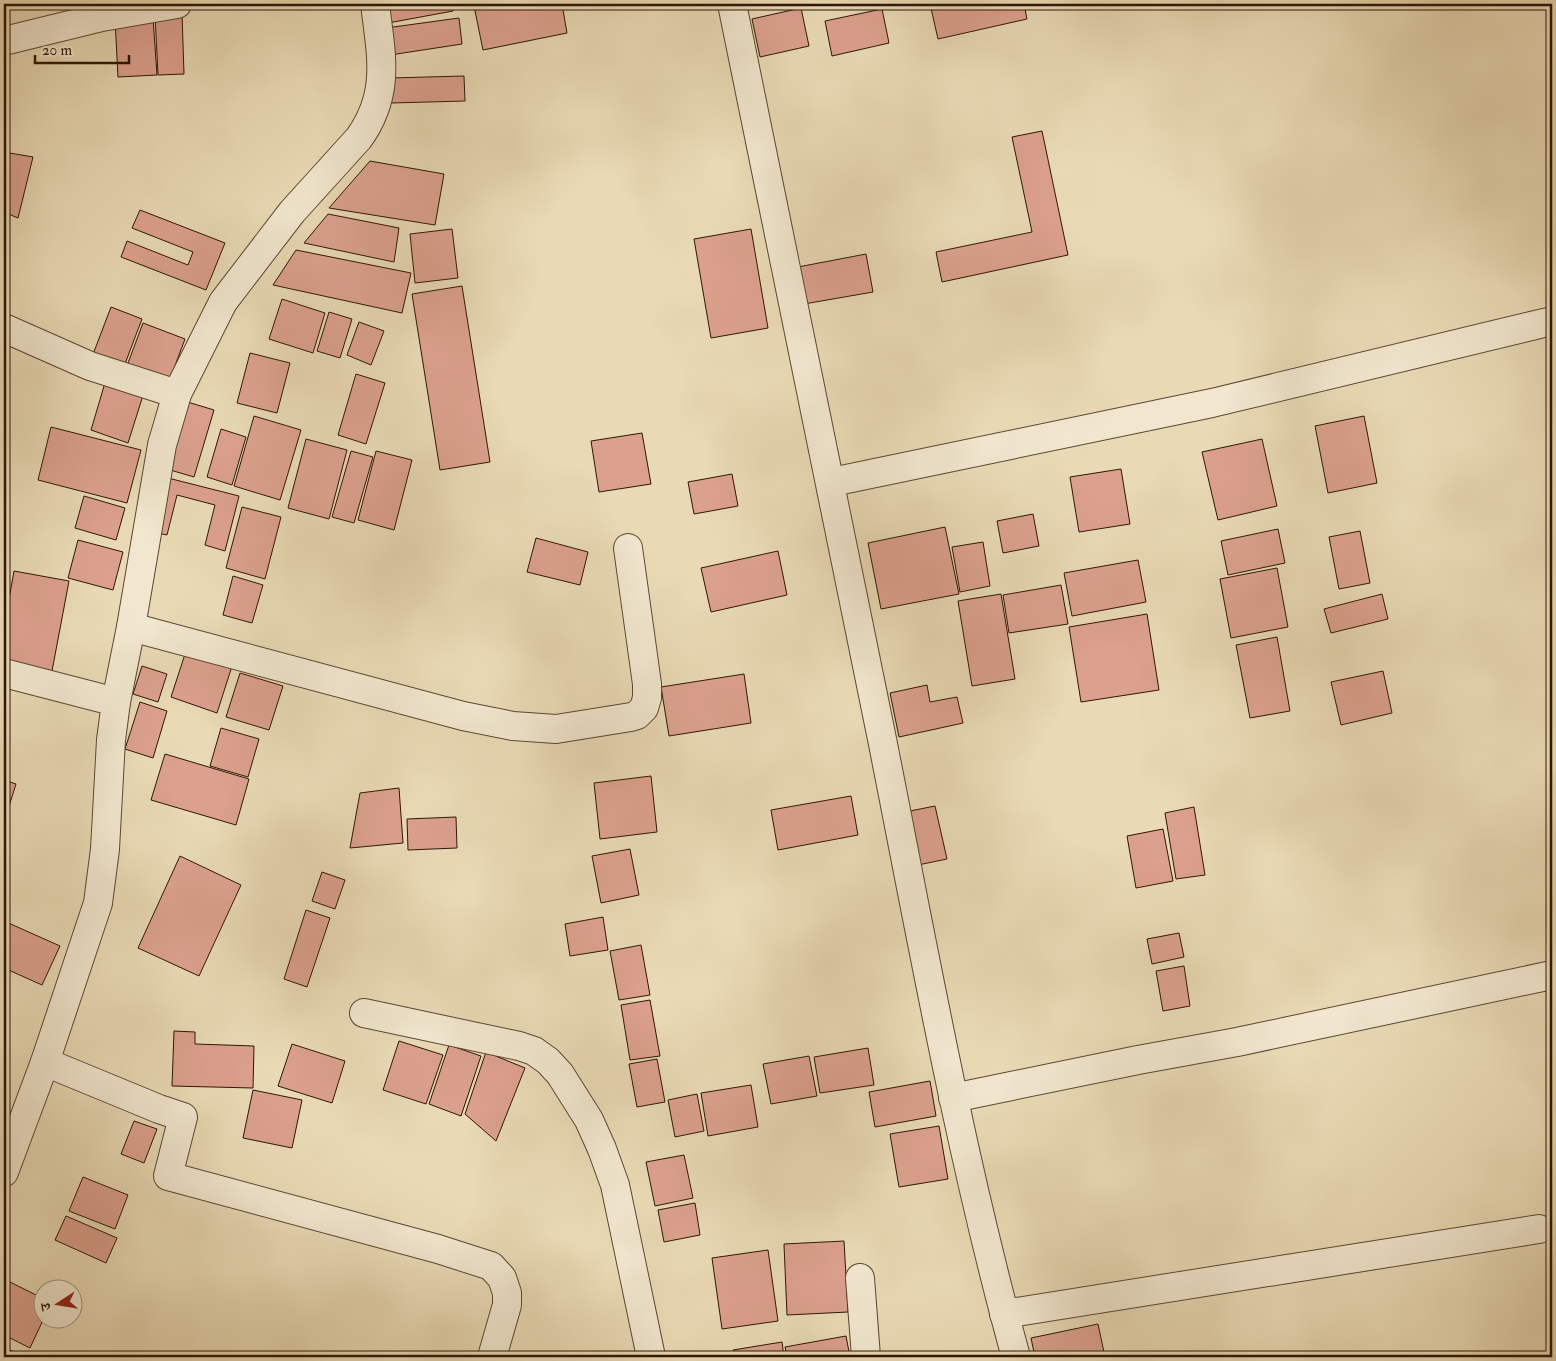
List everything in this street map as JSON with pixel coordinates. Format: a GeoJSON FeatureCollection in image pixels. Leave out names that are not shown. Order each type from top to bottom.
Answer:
{"type":"FeatureCollection","features":[{"type":"Feature","properties":{"kind":"street"},"geometry":{"type":"LineString","coordinates":[[4,41],[102,17],[177,4]]}},
{"type":"Feature","properties":{"kind":"street"},"geometry":{"type":"LineString","coordinates":[[4,1172],[45,1062],[98,904],[105,850],[111,740],[116,702],[131,627],[162,445],[177,394],[223,302],[292,212],[359,138],[374,114],[380,92],[382,70],[375,4]]}},
{"type":"Feature","properties":{"kind":"street"},"geometry":{"type":"LineString","coordinates":[[732,4],[832,482],[952,1098],[1016,1357]]}},
{"type":"Feature","properties":{"kind":"street"},"geometry":{"type":"LineString","coordinates":[[832,482],[1212,403],[1552,321]]}},
{"type":"Feature","properties":{"kind":"street"},"geometry":{"type":"LineString","coordinates":[[4,328],[90,366],[177,394]]}},
{"type":"Feature","properties":{"kind":"street"},"geometry":{"type":"LineString","coordinates":[[131,627],[444,712],[496,723],[513,726],[556,728],[606,721],[637,715],[644,708],[647,698],[647,684],[628,548]]}},
{"type":"Feature","properties":{"kind":"street"},"geometry":{"type":"LineString","coordinates":[[4,673],[116,702]]}},
{"type":"Feature","properties":{"kind":"street"},"geometry":{"type":"LineString","coordinates":[[952,1098],[1237,1042],[1552,975]]}},
{"type":"Feature","properties":{"kind":"street"},"geometry":{"type":"LineString","coordinates":[[364,1013],[520,1046],[548,1061],[560,1074],[589,1120],[615,1185],[651,1357]]}},
{"type":"Feature","properties":{"kind":"street"},"geometry":{"type":"LineString","coordinates":[[45,1062],[183,1117],[168,1176],[438,1249],[491,1266],[502,1278],[508,1293],[507,1305],[492,1357]]}},
{"type":"Feature","properties":{"kind":"street"},"geometry":{"type":"LineString","coordinates":[[1004,1314],[1539,1229]]}},
{"type":"Feature","properties":{"kind":"street"},"geometry":{"type":"LineString","coordinates":[[860,1278],[866,1357]]}},
{"type":"Feature","properties":{"kind":"building"},"geometry":{"type":"Polygon","coordinates":[[[384,4],[452,4],[453,11],[388,23],[384,4]]]}},
{"type":"Feature","properties":{"kind":"building"},"geometry":{"type":"Polygon","coordinates":[[[486,4],[562,4],[567,33],[483,50],[474,6],[486,4]]]}},
{"type":"Feature","properties":{"kind":"building"},"geometry":{"type":"Polygon","coordinates":[[[930,4],[1024,4],[1027,19],[938,39],[930,4]]]}},
{"type":"Feature","properties":{"kind":"building"},"geometry":{"type":"Polygon","coordinates":[[[801,8],[809,46],[760,57],[752,19],[801,8]]]}},
{"type":"Feature","properties":{"kind":"building"},"geometry":{"type":"Polygon","coordinates":[[[882,9],[889,43],[832,56],[825,21],[882,9]]]}},
{"type":"Feature","properties":{"kind":"building"},"geometry":{"type":"Polygon","coordinates":[[[182,14],[184,74],[158,75],[155,15],[182,14]]]}},
{"type":"Feature","properties":{"kind":"building"},"geometry":{"type":"Polygon","coordinates":[[[153,18],[157,75],[118,77],[115,19],[153,18]]]}},
{"type":"Feature","properties":{"kind":"building"},"geometry":{"type":"Polygon","coordinates":[[[459,18],[462,44],[390,55],[386,28],[459,18]]]}},
{"type":"Feature","properties":{"kind":"building"},"geometry":{"type":"Polygon","coordinates":[[[464,76],[465,101],[391,103],[390,78],[464,76]]]}},
{"type":"Feature","properties":{"kind":"building"},"geometry":{"type":"Polygon","coordinates":[[[1042,131],[1068,255],[942,282],[936,252],[1032,232],[1012,137],[1042,131]]]}},
{"type":"Feature","properties":{"kind":"building"},"geometry":{"type":"Polygon","coordinates":[[[4,152],[33,157],[18,218],[4,212],[4,152]]]}},
{"type":"Feature","properties":{"kind":"building"},"geometry":{"type":"Polygon","coordinates":[[[370,161],[444,174],[435,225],[329,208],[370,161]]]}},
{"type":"Feature","properties":{"kind":"building"},"geometry":{"type":"Polygon","coordinates":[[[140,210],[225,243],[206,290],[121,257],[127,241],[188,265],[193,252],[132,228],[140,210]]]}},
{"type":"Feature","properties":{"kind":"building"},"geometry":{"type":"Polygon","coordinates":[[[328,214],[399,228],[394,262],[304,243],[328,214]]]}},
{"type":"Feature","properties":{"kind":"building"},"geometry":{"type":"Polygon","coordinates":[[[452,229],[458,278],[415,283],[410,234],[452,229]]]}},
{"type":"Feature","properties":{"kind":"building"},"geometry":{"type":"Polygon","coordinates":[[[751,229],[768,328],[711,338],[694,239],[751,229]]]}},
{"type":"Feature","properties":{"kind":"building"},"geometry":{"type":"Polygon","coordinates":[[[296,250],[411,273],[402,313],[273,285],[296,250]]]}},
{"type":"Feature","properties":{"kind":"building"},"geometry":{"type":"Polygon","coordinates":[[[866,254],[873,292],[804,304],[798,267],[866,254]]]}},
{"type":"Feature","properties":{"kind":"building"},"geometry":{"type":"Polygon","coordinates":[[[462,286],[490,462],[440,470],[412,294],[462,286]]]}},
{"type":"Feature","properties":{"kind":"building"},"geometry":{"type":"Polygon","coordinates":[[[282,299],[325,313],[313,353],[269,339],[282,299]]]}},
{"type":"Feature","properties":{"kind":"building"},"geometry":{"type":"Polygon","coordinates":[[[111,307],[142,319],[123,369],[92,357],[111,307]]]}},
{"type":"Feature","properties":{"kind":"building"},"geometry":{"type":"Polygon","coordinates":[[[329,312],[352,319],[340,358],[317,351],[329,312]]]}},
{"type":"Feature","properties":{"kind":"building"},"geometry":{"type":"Polygon","coordinates":[[[359,322],[384,331],[371,365],[347,355],[359,322]]]}},
{"type":"Feature","properties":{"kind":"building"},"geometry":{"type":"Polygon","coordinates":[[[143,323],[185,339],[167,387],[125,371],[143,323]]]}},
{"type":"Feature","properties":{"kind":"building"},"geometry":{"type":"Polygon","coordinates":[[[250,353],[290,363],[277,413],[237,403],[250,353]]]}},
{"type":"Feature","properties":{"kind":"building"},"geometry":{"type":"Polygon","coordinates":[[[356,374],[385,383],[366,444],[338,435],[356,374]]]}},
{"type":"Feature","properties":{"kind":"building"},"geometry":{"type":"Polygon","coordinates":[[[107,376],[145,389],[128,443],[91,430],[107,376]]]}},
{"type":"Feature","properties":{"kind":"building"},"geometry":{"type":"Polygon","coordinates":[[[181,400],[214,410],[194,477],[160,467],[181,400]]]}},
{"type":"Feature","properties":{"kind":"building"},"geometry":{"type":"Polygon","coordinates":[[[254,416],[301,430],[280,500],[234,486],[254,416]]]}},
{"type":"Feature","properties":{"kind":"building"},"geometry":{"type":"Polygon","coordinates":[[[1364,416],[1377,483],[1328,493],[1315,426],[1364,416]]]}},
{"type":"Feature","properties":{"kind":"building"},"geometry":{"type":"Polygon","coordinates":[[[51,427],[141,450],[127,503],[38,480],[51,427]]]}},
{"type":"Feature","properties":{"kind":"building"},"geometry":{"type":"Polygon","coordinates":[[[221,429],[246,437],[232,485],[207,477],[221,429]]]}},
{"type":"Feature","properties":{"kind":"building"},"geometry":{"type":"Polygon","coordinates":[[[642,433],[651,484],[599,492],[591,441],[642,433]]]}},
{"type":"Feature","properties":{"kind":"building"},"geometry":{"type":"Polygon","coordinates":[[[306,439],[347,450],[329,519],[288,508],[306,439]]]}},
{"type":"Feature","properties":{"kind":"building"},"geometry":{"type":"Polygon","coordinates":[[[1262,439],[1277,506],[1218,520],[1202,452],[1262,439]]]}},
{"type":"Feature","properties":{"kind":"building"},"geometry":{"type":"Polygon","coordinates":[[[351,451],[373,457],[354,523],[332,517],[351,451]]]}},
{"type":"Feature","properties":{"kind":"building"},"geometry":{"type":"Polygon","coordinates":[[[376,451],[412,460],[394,530],[358,520],[376,451]]]}},
{"type":"Feature","properties":{"kind":"building"},"geometry":{"type":"Polygon","coordinates":[[[1121,469],[1130,524],[1079,532],[1070,477],[1121,469]]]}},
{"type":"Feature","properties":{"kind":"building"},"geometry":{"type":"Polygon","coordinates":[[[732,474],[738,506],[694,514],[688,482],[732,474]]]}},
{"type":"Feature","properties":{"kind":"building"},"geometry":{"type":"Polygon","coordinates":[[[168,478],[239,496],[225,551],[205,545],[215,505],[177,495],[167,535],[153,532],[168,478]]]}},
{"type":"Feature","properties":{"kind":"building"},"geometry":{"type":"Polygon","coordinates":[[[84,496],[125,508],[116,540],[75,528],[84,496]]]}},
{"type":"Feature","properties":{"kind":"building"},"geometry":{"type":"Polygon","coordinates":[[[242,507],[281,517],[265,579],[226,568],[242,507]]]}},
{"type":"Feature","properties":{"kind":"building"},"geometry":{"type":"Polygon","coordinates":[[[1033,514],[1039,546],[1003,553],[997,521],[1033,514]]]}},
{"type":"Feature","properties":{"kind":"building"},"geometry":{"type":"Polygon","coordinates":[[[945,527],[959,594],[881,609],[868,543],[945,527]]]}},
{"type":"Feature","properties":{"kind":"building"},"geometry":{"type":"Polygon","coordinates":[[[1278,529],[1285,563],[1228,575],[1221,541],[1278,529]]]}},
{"type":"Feature","properties":{"kind":"building"},"geometry":{"type":"Polygon","coordinates":[[[1360,531],[1370,583],[1339,589],[1329,537],[1360,531]]]}},
{"type":"Feature","properties":{"kind":"building"},"geometry":{"type":"Polygon","coordinates":[[[536,538],[588,552],[580,585],[527,572],[536,538]]]}},
{"type":"Feature","properties":{"kind":"building"},"geometry":{"type":"Polygon","coordinates":[[[78,540],[123,552],[113,590],[68,578],[78,540]]]}},
{"type":"Feature","properties":{"kind":"building"},"geometry":{"type":"Polygon","coordinates":[[[983,542],[990,586],[960,592],[952,547],[983,542]]]}},
{"type":"Feature","properties":{"kind":"building"},"geometry":{"type":"Polygon","coordinates":[[[778,551],[787,595],[711,612],[701,568],[778,551]]]}},
{"type":"Feature","properties":{"kind":"building"},"geometry":{"type":"Polygon","coordinates":[[[1138,560],[1146,602],[1072,616],[1064,573],[1138,560]]]}},
{"type":"Feature","properties":{"kind":"building"},"geometry":{"type":"Polygon","coordinates":[[[1277,568],[1288,627],[1231,638],[1220,579],[1277,568]]]}},
{"type":"Feature","properties":{"kind":"building"},"geometry":{"type":"Polygon","coordinates":[[[14,571],[69,581],[52,671],[4,662],[4,627],[14,571]]]}},
{"type":"Feature","properties":{"kind":"building"},"geometry":{"type":"Polygon","coordinates":[[[233,576],[263,585],[252,623],[223,615],[233,576]]]}},
{"type":"Feature","properties":{"kind":"building"},"geometry":{"type":"Polygon","coordinates":[[[1061,585],[1068,624],[1009,633],[1003,595],[1061,585]]]}},
{"type":"Feature","properties":{"kind":"building"},"geometry":{"type":"Polygon","coordinates":[[[1001,594],[1015,679],[972,686],[958,601],[1001,594]]]}},
{"type":"Feature","properties":{"kind":"building"},"geometry":{"type":"Polygon","coordinates":[[[1382,594],[1388,619],[1331,633],[1324,609],[1382,594]]]}},
{"type":"Feature","properties":{"kind":"building"},"geometry":{"type":"Polygon","coordinates":[[[1147,614],[1159,690],[1081,702],[1069,627],[1147,614]]]}},
{"type":"Feature","properties":{"kind":"building"},"geometry":{"type":"Polygon","coordinates":[[[1277,637],[1290,711],[1250,718],[1236,645],[1277,637]]]}},
{"type":"Feature","properties":{"kind":"building"},"geometry":{"type":"Polygon","coordinates":[[[187,648],[233,663],[217,713],[171,697],[187,648]]]}},
{"type":"Feature","properties":{"kind":"building"},"geometry":{"type":"Polygon","coordinates":[[[142,666],[167,674],[158,702],[133,694],[142,666]]]}},
{"type":"Feature","properties":{"kind":"building"},"geometry":{"type":"Polygon","coordinates":[[[1383,671],[1392,713],[1341,725],[1331,682],[1383,671]]]}},
{"type":"Feature","properties":{"kind":"building"},"geometry":{"type":"Polygon","coordinates":[[[240,673],[283,686],[269,730],[226,717],[240,673]]]}},
{"type":"Feature","properties":{"kind":"building"},"geometry":{"type":"Polygon","coordinates":[[[744,674],[751,723],[669,736],[661,687],[744,674]]]}},
{"type":"Feature","properties":{"kind":"building"},"geometry":{"type":"Polygon","coordinates":[[[927,685],[930,702],[957,697],[963,723],[899,737],[890,693],[927,685]]]}},
{"type":"Feature","properties":{"kind":"building"},"geometry":{"type":"Polygon","coordinates":[[[140,702],[167,711],[153,758],[125,749],[140,702]]]}},
{"type":"Feature","properties":{"kind":"building"},"geometry":{"type":"Polygon","coordinates":[[[221,728],[259,739],[248,777],[210,766],[221,728]]]}},
{"type":"Feature","properties":{"kind":"building"},"geometry":{"type":"Polygon","coordinates":[[[165,754],[249,779],[236,825],[151,800],[165,754]]]}},
{"type":"Feature","properties":{"kind":"building"},"geometry":{"type":"Polygon","coordinates":[[[651,776],[657,832],[600,839],[594,783],[651,776]]]}},
{"type":"Feature","properties":{"kind":"building"},"geometry":{"type":"Polygon","coordinates":[[[4,780],[16,784],[4,822],[4,780]]]}},
{"type":"Feature","properties":{"kind":"building"},"geometry":{"type":"Polygon","coordinates":[[[399,788],[403,843],[350,848],[360,793],[399,788]]]}},
{"type":"Feature","properties":{"kind":"building"},"geometry":{"type":"Polygon","coordinates":[[[851,796],[858,835],[778,850],[771,810],[851,796]]]}},
{"type":"Feature","properties":{"kind":"building"},"geometry":{"type":"Polygon","coordinates":[[[935,806],[947,859],[918,865],[905,812],[935,806]]]}},
{"type":"Feature","properties":{"kind":"building"},"geometry":{"type":"Polygon","coordinates":[[[1194,807],[1205,875],[1176,879],[1165,813],[1194,807]]]}},
{"type":"Feature","properties":{"kind":"building"},"geometry":{"type":"Polygon","coordinates":[[[456,817],[457,848],[408,850],[407,819],[456,817]]]}},
{"type":"Feature","properties":{"kind":"building"},"geometry":{"type":"Polygon","coordinates":[[[1163,829],[1173,881],[1136,888],[1127,836],[1163,829]]]}},
{"type":"Feature","properties":{"kind":"building"},"geometry":{"type":"Polygon","coordinates":[[[630,849],[639,895],[601,903],[592,856],[630,849]]]}},
{"type":"Feature","properties":{"kind":"building"},"geometry":{"type":"Polygon","coordinates":[[[180,856],[241,885],[199,976],[138,948],[180,856]]]}},
{"type":"Feature","properties":{"kind":"building"},"geometry":{"type":"Polygon","coordinates":[[[322,872],[345,880],[335,909],[312,901],[322,872]]]}},
{"type":"Feature","properties":{"kind":"building"},"geometry":{"type":"Polygon","coordinates":[[[306,910],[330,918],[307,987],[284,979],[306,910]]]}},
{"type":"Feature","properties":{"kind":"building"},"geometry":{"type":"Polygon","coordinates":[[[603,917],[608,950],[570,956],[565,924],[603,917]]]}},
{"type":"Feature","properties":{"kind":"building"},"geometry":{"type":"Polygon","coordinates":[[[4,921],[60,946],[42,985],[4,968],[4,921]]]}},
{"type":"Feature","properties":{"kind":"building"},"geometry":{"type":"Polygon","coordinates":[[[1179,933],[1184,957],[1152,964],[1147,939],[1179,933]]]}},
{"type":"Feature","properties":{"kind":"building"},"geometry":{"type":"Polygon","coordinates":[[[641,945],[650,995],[619,1000],[610,951],[641,945]]]}},
{"type":"Feature","properties":{"kind":"building"},"geometry":{"type":"Polygon","coordinates":[[[1184,966],[1190,1006],[1163,1011],[1156,971],[1184,966]]]}},
{"type":"Feature","properties":{"kind":"building"},"geometry":{"type":"Polygon","coordinates":[[[650,1000],[660,1056],[630,1060],[621,1005],[650,1000]]]}},
{"type":"Feature","properties":{"kind":"building"},"geometry":{"type":"Polygon","coordinates":[[[174,1031],[195,1032],[195,1044],[254,1046],[253,1088],[172,1086],[174,1031]]]}},
{"type":"Feature","properties":{"kind":"building"},"geometry":{"type":"Polygon","coordinates":[[[399,1041],[443,1055],[426,1104],[383,1090],[399,1041]]]}},
{"type":"Feature","properties":{"kind":"building"},"geometry":{"type":"Polygon","coordinates":[[[292,1044],[345,1061],[332,1103],[278,1086],[292,1044]]]}},
{"type":"Feature","properties":{"kind":"building"},"geometry":{"type":"Polygon","coordinates":[[[449,1045],[481,1056],[461,1116],[429,1104],[449,1045]]]}},
{"type":"Feature","properties":{"kind":"building"},"geometry":{"type":"Polygon","coordinates":[[[868,1048],[874,1085],[820,1093],[814,1057],[868,1048]]]}},
{"type":"Feature","properties":{"kind":"building"},"geometry":{"type":"Polygon","coordinates":[[[486,1052],[525,1068],[496,1141],[465,1114],[486,1052]]]}},
{"type":"Feature","properties":{"kind":"building"},"geometry":{"type":"Polygon","coordinates":[[[809,1056],[817,1096],[771,1104],[763,1064],[809,1056]]]}},
{"type":"Feature","properties":{"kind":"building"},"geometry":{"type":"Polygon","coordinates":[[[657,1059],[665,1102],[637,1107],[629,1064],[657,1059]]]}},
{"type":"Feature","properties":{"kind":"building"},"geometry":{"type":"Polygon","coordinates":[[[930,1081],[936,1116],[875,1127],[869,1092],[930,1081]]]}},
{"type":"Feature","properties":{"kind":"building"},"geometry":{"type":"Polygon","coordinates":[[[751,1085],[758,1127],[708,1136],[701,1093],[751,1085]]]}},
{"type":"Feature","properties":{"kind":"building"},"geometry":{"type":"Polygon","coordinates":[[[253,1090],[302,1100],[292,1148],[243,1138],[253,1090]]]}},
{"type":"Feature","properties":{"kind":"building"},"geometry":{"type":"Polygon","coordinates":[[[697,1094],[704,1131],[675,1137],[668,1100],[697,1094]]]}},
{"type":"Feature","properties":{"kind":"building"},"geometry":{"type":"Polygon","coordinates":[[[134,1121],[157,1129],[144,1163],[121,1154],[134,1121]]]}},
{"type":"Feature","properties":{"kind":"building"},"geometry":{"type":"Polygon","coordinates":[[[939,1126],[948,1179],[899,1187],[890,1134],[939,1126]]]}},
{"type":"Feature","properties":{"kind":"building"},"geometry":{"type":"Polygon","coordinates":[[[684,1155],[693,1198],[655,1206],[646,1162],[684,1155]]]}},
{"type":"Feature","properties":{"kind":"building"},"geometry":{"type":"Polygon","coordinates":[[[83,1177],[128,1195],[115,1229],[69,1211],[83,1177]]]}},
{"type":"Feature","properties":{"kind":"building"},"geometry":{"type":"Polygon","coordinates":[[[695,1203],[700,1235],[664,1242],[658,1210],[695,1203]]]}},
{"type":"Feature","properties":{"kind":"building"},"geometry":{"type":"Polygon","coordinates":[[[66,1216],[117,1238],[106,1263],[55,1240],[66,1216]]]}},
{"type":"Feature","properties":{"kind":"building"},"geometry":{"type":"Polygon","coordinates":[[[844,1241],[848,1312],[787,1315],[784,1244],[844,1241]]]}},
{"type":"Feature","properties":{"kind":"building"},"geometry":{"type":"Polygon","coordinates":[[[768,1250],[778,1321],[722,1329],[712,1258],[768,1250]]]}},
{"type":"Feature","properties":{"kind":"building"},"geometry":{"type":"Polygon","coordinates":[[[4,1279],[32,1293],[32,1328],[39,1328],[30,1348],[4,1335],[4,1279]]]}},
{"type":"Feature","properties":{"kind":"building"},"geometry":{"type":"Polygon","coordinates":[[[1098,1324],[1105,1357],[1035,1357],[1031,1338],[1098,1324]]]}},
{"type":"Feature","properties":{"kind":"building"},"geometry":{"type":"Polygon","coordinates":[[[846,1336],[850,1357],[787,1357],[785,1347],[846,1336]]]}},
{"type":"Feature","properties":{"kind":"building"},"geometry":{"type":"Polygon","coordinates":[[[782,1342],[784,1357],[734,1357],[733,1350],[782,1342]]]}},
{"type":"Feature","properties":{"kind":"building"},"geometry":{"type":"Polygon","coordinates":[[[4,1348],[28,1357],[4,1357],[4,1348]]]}}]}
